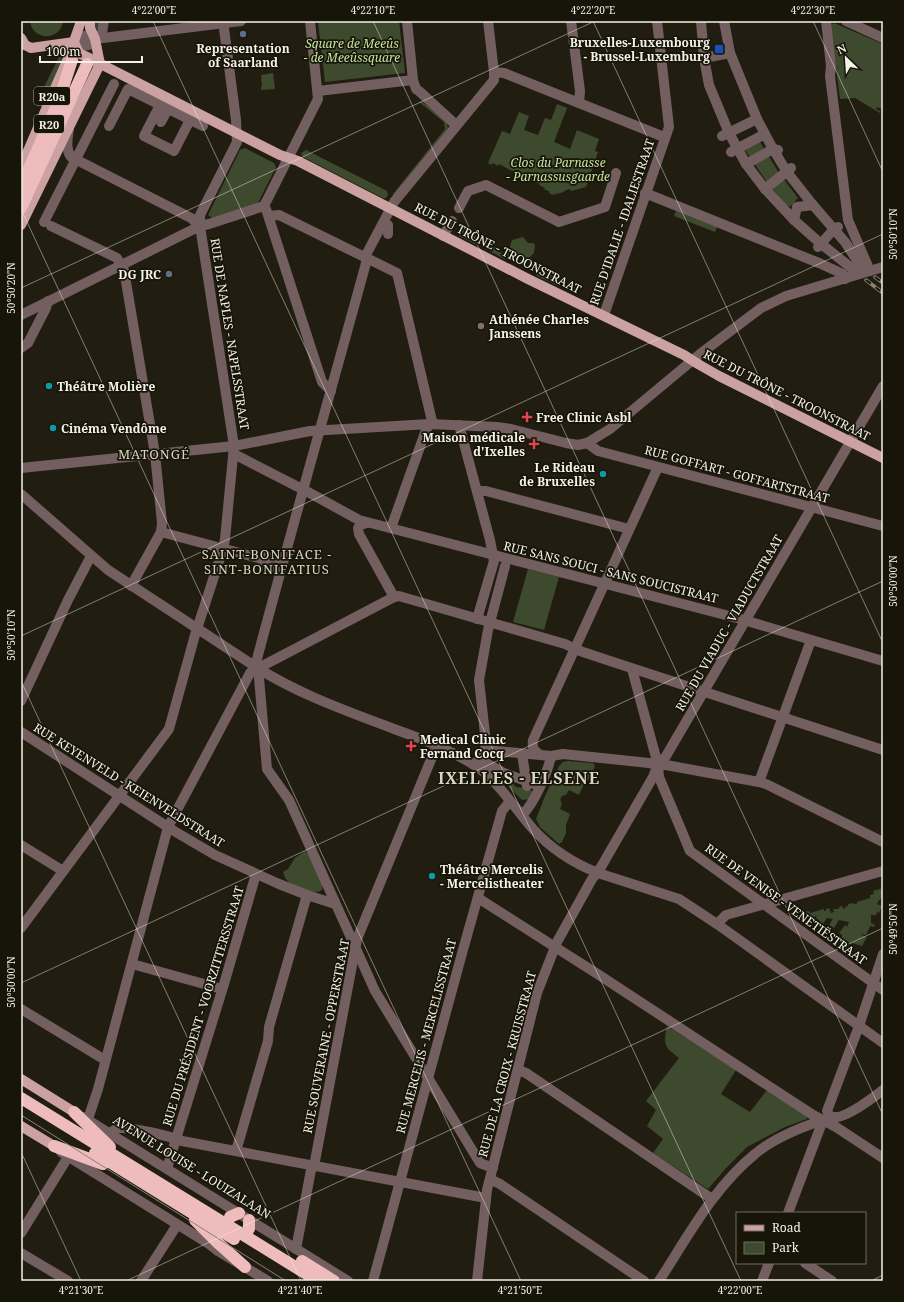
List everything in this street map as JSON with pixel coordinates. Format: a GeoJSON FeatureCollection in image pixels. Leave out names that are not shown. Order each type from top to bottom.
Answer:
{"type":"FeatureCollection","features":[{"type":"Feature","properties":{"kind":"highway","name":"R20"},"geometry":{"type":"LineString","coordinates":[[21,187],[58,103],[79,62],[64,129],[21,208]]}},
{"type":"Feature","properties":{"kind":"highway"},"geometry":{"type":"LineString","coordinates":[[21,1098],[130,1170]]}},
{"type":"Feature","properties":{"kind":"highway"},"geometry":{"type":"LineString","coordinates":[[21,1107],[318,1281]]}},
{"type":"Feature","properties":{"kind":"highway"},"geometry":{"type":"LineString","coordinates":[[74,1112],[130,1170]]}},
{"type":"Feature","properties":{"kind":"highway"},"geometry":{"type":"LineString","coordinates":[[54,1146],[130,1170]]}},
{"type":"Feature","properties":{"kind":"highway"},"geometry":{"type":"LineString","coordinates":[[184,1203],[242,1220],[334,1281]]}},
{"type":"Feature","properties":{"kind":"highway"},"geometry":{"type":"LineString","coordinates":[[184,1203],[217,1242],[245,1267]]}},
{"type":"Feature","properties":{"kind":"highway"},"geometry":{"type":"LineString","coordinates":[[184,1203],[304,1281]]}},
{"type":"Feature","properties":{"kind":"main road","name":"R20a"},"geometry":{"type":"LineString","coordinates":[[21,167],[74,42],[81,21]]}},
{"type":"Feature","properties":{"kind":"main road"},"geometry":{"type":"LineString","coordinates":[[90,21],[90,28],[95,39],[100,64]]}},
{"type":"Feature","properties":{"kind":"main road"},"geometry":{"type":"LineString","coordinates":[[21,38],[25,45],[31,48],[74,42]]}},
{"type":"Feature","properties":{"kind":"main road","name":"RUE DU TRÔNE - TROONSTRAAT"},"geometry":{"type":"LineString","coordinates":[[74,42],[79,53],[100,64],[280,155],[302,163],[443,236],[684,354],[719,376],[883,458]]}},
{"type":"Feature","properties":{"kind":"main road","name":"R20a"},"geometry":{"type":"LineString","coordinates":[[64,129],[100,64]]}},
{"type":"Feature","properties":{"kind":"main road"},"geometry":{"type":"LineString","coordinates":[[21,225],[39,189],[64,129]]}},
{"type":"Feature","properties":{"kind":"main road"},"geometry":{"type":"LineString","coordinates":[[21,211],[39,189]]}},
{"type":"Feature","properties":{"kind":"main road","name":"AVENUE LOUISE - LOUIZALAAN"},"geometry":{"type":"LineString","coordinates":[[21,1079],[74,1112]]}},
{"type":"Feature","properties":{"kind":"main road"},"geometry":{"type":"LineString","coordinates":[[21,1126],[54,1146]]}},
{"type":"Feature","properties":{"kind":"street"},"geometry":{"type":"LineString","coordinates":[[95,39],[102,33],[104,21]]}},
{"type":"Feature","properties":{"kind":"street"},"geometry":{"type":"LineString","coordinates":[[74,42],[83,36],[89,35],[95,39],[241,21]]}},
{"type":"Feature","properties":{"kind":"street"},"geometry":{"type":"LineString","coordinates":[[21,315],[200,226],[264,206],[318,99],[310,21]]}},
{"type":"Feature","properties":{"kind":"street"},"geometry":{"type":"LineString","coordinates":[[407,21],[413,80],[416,89],[456,125]]}},
{"type":"Feature","properties":{"kind":"street"},"geometry":{"type":"LineString","coordinates":[[488,21],[494,80],[394,202],[367,253],[367,259],[331,391],[283,559],[256,667],[259,678],[267,768],[288,800],[375,991],[477,1159],[480,1163],[493,1168]]}},
{"type":"Feature","properties":{"kind":"street"},"geometry":{"type":"LineString","coordinates":[[571,21],[579,85],[579,103]]}},
{"type":"Feature","properties":{"kind":"street","name":"RUE D'IDALIE - IDALIESTRAAT"},"geometry":{"type":"LineString","coordinates":[[604,315],[664,137],[669,127],[657,21]]}},
{"type":"Feature","properties":{"kind":"street"},"geometry":{"type":"LineString","coordinates":[[701,21],[704,58],[709,85],[726,134],[734,150],[746,164],[759,186],[819,245],[859,268]]}},
{"type":"Feature","properties":{"kind":"street"},"geometry":{"type":"LineString","coordinates":[[724,21],[730,53],[757,120],[813,205],[836,228],[846,242],[859,268]]}},
{"type":"Feature","properties":{"kind":"street"},"geometry":{"type":"LineString","coordinates":[[826,21],[831,66],[830,76],[848,220],[859,268]]}},
{"type":"Feature","properties":{"kind":"street"},"geometry":{"type":"LineString","coordinates":[[846,21],[883,38]]}},
{"type":"Feature","properties":{"kind":"street"},"geometry":{"type":"LineString","coordinates":[[200,226],[200,215],[237,142],[224,22]]}},
{"type":"Feature","properties":{"kind":"street"},"geometry":{"type":"LineString","coordinates":[[704,58],[721,58],[730,53]]}},
{"type":"Feature","properties":{"kind":"street"},"geometry":{"type":"LineString","coordinates":[[494,72],[504,73],[664,137]]}},
{"type":"Feature","properties":{"kind":"street"},"geometry":{"type":"LineString","coordinates":[[318,91],[413,80]]}},
{"type":"Feature","properties":{"kind":"street"},"geometry":{"type":"LineString","coordinates":[[114,84],[77,157],[48,224],[117,258],[124,270],[155,454],[162,523],[161,532],[132,586]]}},
{"type":"Feature","properties":{"kind":"street"},"geometry":{"type":"LineString","coordinates":[[96,119],[112,127],[117,110],[128,89],[203,126]]}},
{"type":"Feature","properties":{"kind":"street"},"geometry":{"type":"LineString","coordinates":[[164,107],[144,136],[174,151],[190,120]]}},
{"type":"Feature","properties":{"kind":"street"},"geometry":{"type":"LineString","coordinates":[[161,122],[164,107]]}},
{"type":"Feature","properties":{"kind":"street"},"geometry":{"type":"LineString","coordinates":[[96,119],[117,110]]}},
{"type":"Feature","properties":{"kind":"street"},"geometry":{"type":"LineString","coordinates":[[726,134],[741,122],[757,120]]}},
{"type":"Feature","properties":{"kind":"street"},"geometry":{"type":"LineString","coordinates":[[64,129],[68,153],[71,157],[77,157],[191,218],[200,226]]}},
{"type":"Feature","properties":{"kind":"street"},"geometry":{"type":"LineString","coordinates":[[734,150],[765,134]]}},
{"type":"Feature","properties":{"kind":"street"},"geometry":{"type":"LineString","coordinates":[[746,164],[776,149]]}},
{"type":"Feature","properties":{"kind":"street"},"geometry":{"type":"LineString","coordinates":[[759,186],[789,170]]}},
{"type":"Feature","properties":{"kind":"street"},"geometry":{"type":"LineString","coordinates":[[459,208],[468,191],[486,185],[559,222],[605,206],[616,173]]}},
{"type":"Feature","properties":{"kind":"street"},"geometry":{"type":"LineString","coordinates":[[645,194],[819,263],[843,274],[844,278]]}},
{"type":"Feature","properties":{"kind":"street"},"geometry":{"type":"LineString","coordinates":[[794,220],[798,207],[813,205]]}},
{"type":"Feature","properties":{"kind":"street"},"geometry":{"type":"LineString","coordinates":[[264,206],[269,216],[322,382],[331,391]]}},
{"type":"Feature","properties":{"kind":"street"},"geometry":{"type":"LineString","coordinates":[[269,216],[279,215],[397,273],[432,421],[426,430],[391,528]]}},
{"type":"Feature","properties":{"kind":"street"},"geometry":{"type":"LineString","coordinates":[[443,236],[452,221]]}},
{"type":"Feature","properties":{"kind":"street","name":"RUE DE NAPLES - NAPELSSTRAAT"},"geometry":{"type":"LineString","coordinates":[[21,928],[168,729],[197,628],[223,549],[234,450],[200,226]]}},
{"type":"Feature","properties":{"kind":"street"},"geometry":{"type":"LineString","coordinates":[[819,245],[836,228]]}},
{"type":"Feature","properties":{"kind":"street"},"geometry":{"type":"LineString","coordinates":[[21,468],[155,454],[234,450],[293,434],[430,424],[497,427],[578,445],[587,443],[610,429],[693,360],[761,308],[786,296],[844,278],[859,268],[883,267]]}},
{"type":"Feature","properties":{"kind":"street"},"geometry":{"type":"LineString","coordinates":[[21,348],[28,343],[46,308],[48,301]]}},
{"type":"Feature","properties":{"kind":"street","name":"RUE DU VIADUC - VIADUCTSTRAAT"},"geometry":{"type":"LineString","coordinates":[[598,873],[653,777],[658,765],[666,756],[704,692],[883,386]]}},
{"type":"Feature","properties":{"kind":"street"},"geometry":{"type":"LineString","coordinates":[[459,425],[490,540],[494,561],[477,619]]}},
{"type":"Feature","properties":{"kind":"street","name":"RUE GOFFART - GOFFARTSTRAAT"},"geometry":{"type":"LineString","coordinates":[[587,443],[598,451],[883,526]]}},
{"type":"Feature","properties":{"kind":"street","name":"RUE SANS SOUCI - SANS SOUCISTRAAT"},"geometry":{"type":"LineString","coordinates":[[234,450],[360,520],[745,620],[883,661]]}},
{"type":"Feature","properties":{"kind":"street"},"geometry":{"type":"LineString","coordinates":[[539,754],[534,751],[532,746],[533,740],[658,467]]}},
{"type":"Feature","properties":{"kind":"street"},"geometry":{"type":"LineString","coordinates":[[477,491],[486,491],[629,529]]}},
{"type":"Feature","properties":{"kind":"street"},"geometry":{"type":"LineString","coordinates":[[21,494],[108,570],[270,676],[327,702],[441,747],[484,755],[520,756],[539,754],[551,756],[563,754],[666,765],[759,782],[766,784],[883,842]]}},
{"type":"Feature","properties":{"kind":"street"},"geometry":{"type":"LineString","coordinates":[[367,522],[360,525],[358,532],[394,596]]}},
{"type":"Feature","properties":{"kind":"street"},"geometry":{"type":"LineString","coordinates":[[161,532],[262,559],[266,556],[283,559]]}},
{"type":"Feature","properties":{"kind":"street"},"geometry":{"type":"LineString","coordinates":[[21,701],[91,556]]}},
{"type":"Feature","properties":{"kind":"street"},"geometry":{"type":"LineString","coordinates":[[262,559],[264,565],[280,571]]}},
{"type":"Feature","properties":{"kind":"street"},"geometry":{"type":"LineString","coordinates":[[505,566],[490,623],[479,680],[485,731],[484,755],[488,776],[532,828],[561,854],[598,873],[679,899],[717,924],[883,1043]]}},
{"type":"Feature","properties":{"kind":"street"},"geometry":{"type":"LineString","coordinates":[[88,1119],[98,1089],[168,827],[250,673],[256,667],[268,663],[394,596],[399,596],[564,644],[632,669],[883,750]]}},
{"type":"Feature","properties":{"kind":"street"},"geometry":{"type":"LineString","coordinates":[[759,782],[811,640]]}},
{"type":"Feature","properties":{"kind":"street","name":"RUE DE VENISE - VENETIËSTRAAT"},"geometry":{"type":"LineString","coordinates":[[632,669],[658,765],[659,777],[690,851],[883,990]]}},
{"type":"Feature","properties":{"kind":"street"},"geometry":{"type":"LineString","coordinates":[[239,695],[250,689],[257,693],[260,699]]}},
{"type":"Feature","properties":{"kind":"street","name":"RUE KEYENVELD - KEIENVELDSTRAAT"},"geometry":{"type":"LineString","coordinates":[[21,732],[168,827],[216,855],[308,896],[332,903],[335,902]]}},
{"type":"Feature","properties":{"kind":"street","name":"RUE SOUVERAINE - OPPERSTRAAT"},"geometry":{"type":"LineString","coordinates":[[296,1249],[357,939],[441,747]]}},
{"type":"Feature","properties":{"kind":"street"},"geometry":{"type":"LineString","coordinates":[[484,755],[494,767],[504,773],[526,778],[542,789]]}},
{"type":"Feature","properties":{"kind":"street"},"geometry":{"type":"LineString","coordinates":[[520,756],[526,778]]}},
{"type":"Feature","properties":{"kind":"street"},"geometry":{"type":"LineString","coordinates":[[522,815],[529,802],[542,789],[544,767],[551,756]]}},
{"type":"Feature","properties":{"kind":"street","name":"RUE MERCELIS - MERCELISSTRAAT"},"geometry":{"type":"LineString","coordinates":[[374,1281],[428,1078],[502,811],[504,806],[510,801]]}},
{"type":"Feature","properties":{"kind":"street"},"geometry":{"type":"LineString","coordinates":[[21,845],[63,871]]}},
{"type":"Feature","properties":{"kind":"street"},"geometry":{"type":"LineString","coordinates":[[717,924],[726,915],[883,871]]}},
{"type":"Feature","properties":{"kind":"street","name":"RUE DE LA CROIX - KRUISSTRAAT"},"geometry":{"type":"LineString","coordinates":[[477,1281],[486,1198],[537,993],[554,947],[593,878],[598,873]]}},
{"type":"Feature","properties":{"kind":"street","name":"RUE DU PRÉSIDENT - VOORZITTERSSTRAAT"},"geometry":{"type":"LineString","coordinates":[[167,1168],[256,874]]}},
{"type":"Feature","properties":{"kind":"street"},"geometry":{"type":"LineString","coordinates":[[236,1151],[266,1048],[271,1021],[308,896]]}},
{"type":"Feature","properties":{"kind":"street"},"geometry":{"type":"LineString","coordinates":[[478,898],[554,947],[828,1116],[883,1158]]}},
{"type":"Feature","properties":{"kind":"street"},"geometry":{"type":"LineString","coordinates":[[788,1212],[828,1116],[883,954]]}},
{"type":"Feature","properties":{"kind":"street"},"geometry":{"type":"LineString","coordinates":[[132,964],[222,988]]}},
{"type":"Feature","properties":{"kind":"street"},"geometry":{"type":"LineString","coordinates":[[21,1009],[105,1060]]}},
{"type":"Feature","properties":{"kind":"street"},"geometry":{"type":"LineString","coordinates":[[518,1070],[526,1073],[712,1199]]}},
{"type":"Feature","properties":{"kind":"street"},"geometry":{"type":"LineString","coordinates":[[659,1281],[712,1199],[733,1174],[755,1154],[790,1133],[828,1116],[841,1115],[857,1108],[883,1090]]}},
{"type":"Feature","properties":{"kind":"street","name":"AVENUE LOUISE - LOUIZALAAN"},"geometry":{"type":"LineString","coordinates":[[74,1112],[88,1119],[167,1168],[242,1220],[296,1249],[348,1281]]}},
{"type":"Feature","properties":{"kind":"street"},"geometry":{"type":"LineString","coordinates":[[110,1133],[119,1128],[126,1129],[182,1141],[486,1198]]}},
{"type":"Feature","properties":{"kind":"street"},"geometry":{"type":"LineString","coordinates":[[54,1146],[68,1157],[268,1281]]}},
{"type":"Feature","properties":{"kind":"street"},"geometry":{"type":"LineString","coordinates":[[21,1233],[68,1157]]}},
{"type":"Feature","properties":{"kind":"street"},"geometry":{"type":"LineString","coordinates":[[490,1179],[500,1184],[644,1281]]}},
{"type":"Feature","properties":{"kind":"street"},"geometry":{"type":"LineString","coordinates":[[141,1281],[177,1225]]}},
{"type":"Feature","properties":{"kind":"street"},"geometry":{"type":"LineString","coordinates":[[21,1253],[68,1281]]}},
{"type":"Feature","properties":{"kind":"street"},"geometry":{"type":"LineString","coordinates":[[762,1281],[769,1264]]}},
{"type":"Feature","properties":{"kind":"street"},"geometry":{"type":"LineString","coordinates":[[806,1264],[832,1281]]}},
{"type":"Feature","properties":{"kind":"green space"},"geometry":{"type":"Polygon","coordinates":[[[23,21],[63,22],[57,33],[46,36],[36,33],[30,22],[24,23],[23,21]]]}},
{"type":"Feature","properties":{"kind":"green space","name":"Square de Meeûs - de Meeûssquare"},"geometry":{"type":"Polygon","coordinates":[[[399,21],[405,73],[325,82],[318,22],[399,21]]]}},
{"type":"Feature","properties":{"kind":"green space"},"geometry":{"type":"Polygon","coordinates":[[[834,23],[883,44],[883,105],[882,109],[877,107],[876,109],[880,111],[880,113],[855,98],[840,99],[831,25],[834,23]]]}},
{"type":"Feature","properties":{"kind":"green space"},"geometry":{"type":"Polygon","coordinates":[[[59,57],[62,58],[50,90],[46,90],[44,87],[59,57]]]}},
{"type":"Feature","properties":{"kind":"green space"},"geometry":{"type":"Polygon","coordinates":[[[273,73],[275,89],[261,90],[261,75],[273,73]]]}},
{"type":"Feature","properties":{"kind":"green space"},"geometry":{"type":"Polygon","coordinates":[[[421,101],[446,120],[448,128],[393,196],[393,194],[445,129],[444,122],[419,102],[421,101]]]}},
{"type":"Feature","properties":{"kind":"green space","name":"Clos du Parnasse - Parnassusgaarde"},"geometry":{"type":"Polygon","coordinates":[[[557,104],[567,108],[554,142],[570,149],[577,130],[599,139],[595,151],[598,152],[586,187],[571,191],[570,189],[552,195],[544,189],[545,188],[539,185],[540,184],[522,176],[521,179],[515,176],[516,173],[499,164],[498,166],[493,163],[491,165],[488,163],[502,131],[510,134],[519,112],[529,116],[524,130],[538,135],[545,118],[551,120],[557,104]]]}},
{"type":"Feature","properties":{"kind":"green space"},"geometry":{"type":"Polygon","coordinates":[[[760,142],[779,173],[798,198],[791,206],[788,207],[769,185],[745,150],[760,142]]]}},
{"type":"Feature","properties":{"kind":"green space"},"geometry":{"type":"Polygon","coordinates":[[[245,148],[274,163],[276,167],[258,203],[212,218],[208,215],[240,150],[245,148]]]}},
{"type":"Feature","properties":{"kind":"green space"},"geometry":{"type":"Polygon","coordinates":[[[306,150],[387,191],[388,195],[386,198],[383,198],[303,157],[301,153],[306,150]]]}},
{"type":"Feature","properties":{"kind":"green space"},"geometry":{"type":"Polygon","coordinates":[[[676,211],[717,227],[715,232],[674,216],[676,211]]]}},
{"type":"Feature","properties":{"kind":"green space"},"geometry":{"type":"Polygon","coordinates":[[[462,229],[478,237],[480,240],[479,244],[475,244],[459,236],[458,231],[462,229]]]}},
{"type":"Feature","properties":{"kind":"green space"},"geometry":{"type":"Polygon","coordinates":[[[523,237],[528,243],[533,243],[535,245],[534,253],[529,260],[514,252],[510,247],[512,240],[523,237]]]}},
{"type":"Feature","properties":{"kind":"green space"},"geometry":{"type":"Polygon","coordinates":[[[488,242],[492,247],[498,247],[501,253],[507,252],[509,257],[504,259],[484,248],[483,244],[488,242]]]}},
{"type":"Feature","properties":{"kind":"green space"},"geometry":{"type":"Polygon","coordinates":[[[538,269],[561,279],[563,284],[558,286],[537,276],[535,272],[538,269]]]}},
{"type":"Feature","properties":{"kind":"green space"},"geometry":{"type":"Polygon","coordinates":[[[528,569],[559,577],[544,630],[513,622],[528,569]]]}},
{"type":"Feature","properties":{"kind":"green space"},"geometry":{"type":"Polygon","coordinates":[[[563,762],[593,763],[595,766],[590,779],[584,784],[579,795],[569,790],[566,795],[561,798],[562,804],[560,809],[570,814],[566,825],[566,833],[562,842],[559,844],[540,827],[536,819],[559,766],[563,762]]]}},
{"type":"Feature","properties":{"kind":"green space"},"geometry":{"type":"Polygon","coordinates":[[[512,783],[516,787],[530,789],[533,793],[530,799],[522,800],[508,786],[512,783]]]}},
{"type":"Feature","properties":{"kind":"green space"},"geometry":{"type":"Polygon","coordinates":[[[305,851],[309,854],[323,884],[322,890],[316,892],[307,891],[295,887],[283,874],[295,858],[305,851]]]}},
{"type":"Feature","properties":{"kind":"green space"},"geometry":{"type":"Polygon","coordinates":[[[883,888],[883,895],[877,904],[882,906],[879,913],[877,912],[876,915],[871,915],[871,923],[875,925],[874,927],[870,926],[866,935],[862,934],[867,937],[862,946],[851,944],[847,941],[845,943],[841,940],[842,935],[839,933],[845,925],[847,927],[849,922],[839,920],[834,928],[829,925],[833,919],[827,918],[823,924],[816,918],[817,916],[813,919],[810,916],[811,915],[807,918],[803,914],[802,916],[799,913],[804,909],[804,912],[809,911],[810,913],[824,909],[824,911],[826,911],[826,909],[829,908],[831,913],[834,912],[833,909],[839,909],[839,907],[842,906],[843,909],[848,906],[848,904],[857,904],[857,902],[870,898],[870,895],[874,894],[873,891],[883,888]]]}},
{"type":"Feature","properties":{"kind":"green space"},"geometry":{"type":"Polygon","coordinates":[[[667,1026],[736,1070],[721,1094],[750,1112],[767,1090],[807,1116],[807,1119],[785,1127],[747,1147],[708,1189],[653,1153],[663,1139],[647,1126],[656,1110],[646,1101],[679,1058],[670,1051],[666,1045],[665,1037],[667,1026]]]}},
{"type":"Feature","properties":{"kind":"tunnel"},"geometry":{"type":"LineString","coordinates":[[79,62],[87,21]]}},
{"type":"Feature","properties":{"kind":"tunnel"},"geometry":{"type":"LineString","coordinates":[[87,64],[95,36],[97,21]]}},
{"type":"Feature","properties":{"kind":"tram line"},"geometry":{"type":"LineString","coordinates":[[21,1115],[286,1281]]}},
{"type":"Feature","properties":{"kind":"railway"},"geometry":{"type":"LineString","coordinates":[[875,277],[883,283]]}},
{"type":"Feature","properties":{"kind":"railway"},"geometry":{"type":"LineString","coordinates":[[866,280],[883,293]]}},
{"type":"Feature","properties":{"kind":"place","name":"Representation of Saarland"},"geometry":{"type":"Point","coordinates":[243,34]}},
{"type":"Feature","properties":{"kind":"place","name":"Bruxelles-Luxembourg - Brussel-Luxemburg"},"geometry":{"type":"Point","coordinates":[719,49]}},
{"type":"Feature","properties":{"kind":"place","name":"DG JRC"},"geometry":{"type":"Point","coordinates":[169,274]}},
{"type":"Feature","properties":{"kind":"place","name":"Athénée Charles Janssens"},"geometry":{"type":"Point","coordinates":[481,326]}},
{"type":"Feature","properties":{"kind":"place","name":"Théâtre Molière"},"geometry":{"type":"Point","coordinates":[49,386]}},
{"type":"Feature","properties":{"kind":"place","name":"Free Clinic Asbl"},"geometry":{"type":"Point","coordinates":[527,417]}},
{"type":"Feature","properties":{"kind":"place","name":"Cinéma Vendôme"},"geometry":{"type":"Point","coordinates":[53,428]}},
{"type":"Feature","properties":{"kind":"place","name":"Maison médicale d'Ixelles"},"geometry":{"type":"Point","coordinates":[534,444]}},
{"type":"Feature","properties":{"kind":"place","name":"Le Rideau de Bruxelles"},"geometry":{"type":"Point","coordinates":[603,474]}},
{"type":"Feature","properties":{"kind":"place","name":"Medical Clinic Fernand Cocq"},"geometry":{"type":"Point","coordinates":[411,746]}},
{"type":"Feature","properties":{"kind":"place","name":"Théâtre Mercelis - Mercelistheater"},"geometry":{"type":"Point","coordinates":[432,876]}},
{"type":"Feature","properties":{"kind":"district","name":"MATONGÉ"},"geometry":{"type":"Point","coordinates":[154,454]}},
{"type":"Feature","properties":{"kind":"district","name":"SAINT-BONIFACE - SINT-BONIFATIUS"},"geometry":{"type":"Point","coordinates":[267,562]}},
{"type":"Feature","properties":{"kind":"district","name":"IXELLES - ELSENE"},"geometry":{"type":"Point","coordinates":[519,778]}}]}
